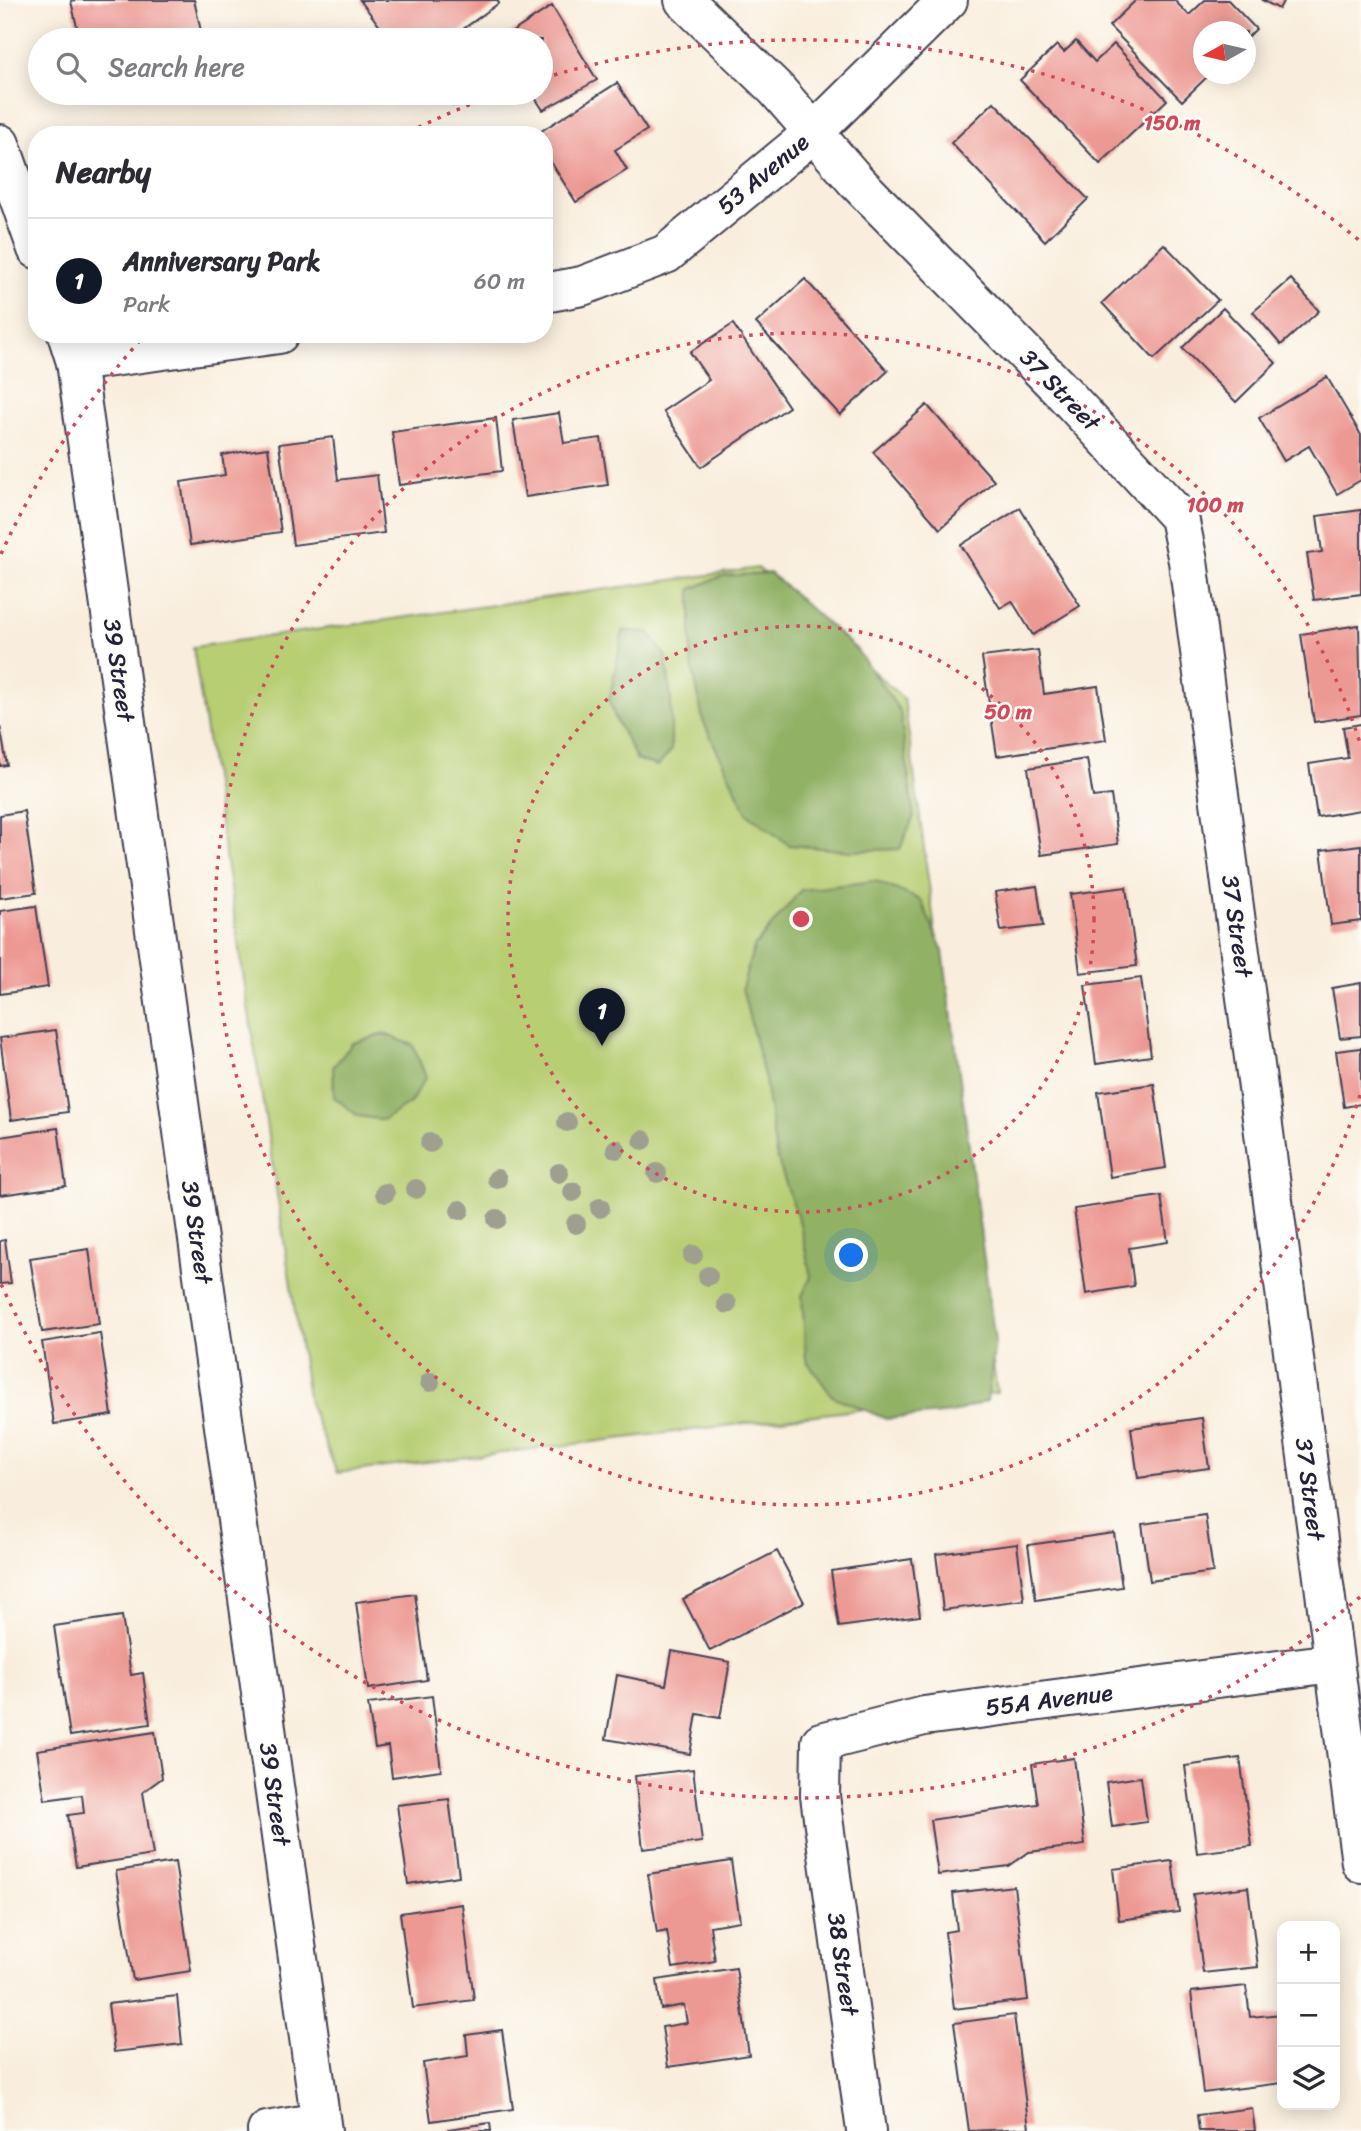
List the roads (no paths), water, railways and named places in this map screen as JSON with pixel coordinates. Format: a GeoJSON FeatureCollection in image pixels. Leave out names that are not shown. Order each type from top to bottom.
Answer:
{"type":"FeatureCollection","features":[{"type":"Feature","properties":{"kind":"street"},"geometry":{"type":"LineString","coordinates":[[684,0],[776,89],[812,134]]}},
{"type":"Feature","properties":{"kind":"street","name":"53 Avenue"},"geometry":{"type":"LineString","coordinates":[[553,291],[582,286],[666,254],[812,134],[948,0]]}},
{"type":"Feature","properties":{"kind":"street","name":"37 Street"},"geometry":{"type":"LineString","coordinates":[[812,134],[1061,390],[1179,517],[1188,561],[1361,1863]]}},
{"type":"Feature","properties":{"kind":"street"},"geometry":{"type":"LineString","coordinates":[[0,144],[28,223]]}},
{"type":"Feature","properties":{"kind":"street"},"geometry":{"type":"LineString","coordinates":[[72,348],[146,343]]}},
{"type":"Feature","properties":{"kind":"street","name":"39 Street"},"geometry":{"type":"LineString","coordinates":[[72,348],[321,2127]]}},
{"type":"Feature","properties":{"kind":"street","name":"55A Avenue"},"geometry":{"type":"LineString","coordinates":[[820,1796],[821,1742],[924,1716],[1333,1663]]}},
{"type":"Feature","properties":{"kind":"street","name":"38 Street"},"geometry":{"type":"LineString","coordinates":[[820,1796],[866,2131]]}},
{"type":"Feature","properties":{"kind":"street"},"geometry":{"type":"LineString","coordinates":[[267,2131],[321,2127]]}},
{"type":"Feature","properties":{"kind":"place","name":"Anniversary Park"},"geometry":{"type":"Point","coordinates":[602,1046]}}]}
